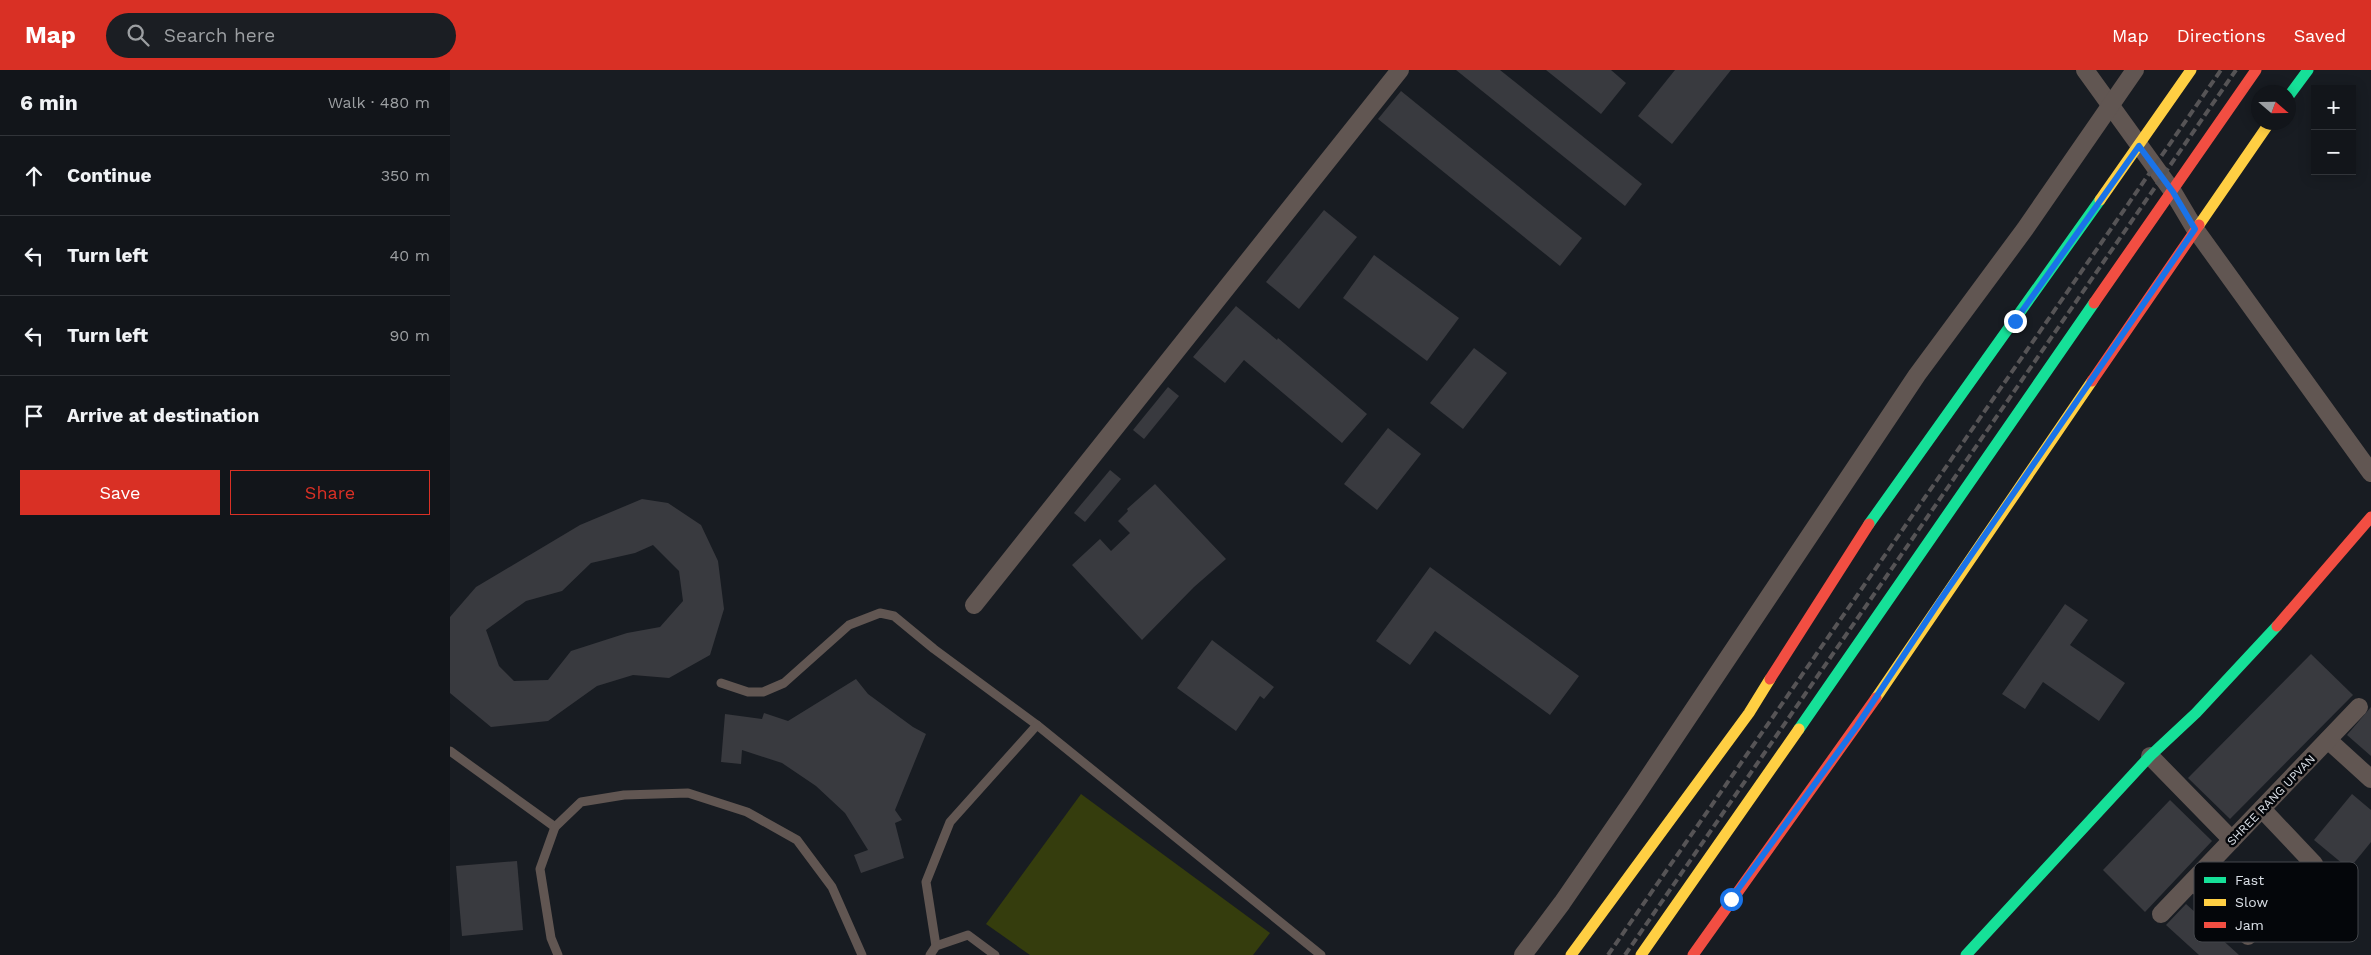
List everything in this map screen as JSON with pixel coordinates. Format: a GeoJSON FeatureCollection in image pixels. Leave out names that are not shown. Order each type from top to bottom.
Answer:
{"type":"FeatureCollection","features":[{"type":"Feature","properties":{"kind":"street"},"geometry":{"type":"LineString","coordinates":[[974,605],[1400,70]]}},
{"type":"Feature","properties":{"kind":"street"},"geometry":{"type":"LineString","coordinates":[[2085,70],[2173,192],[2195,229],[2371,473]]}},
{"type":"Feature","properties":{"kind":"street"},"geometry":{"type":"LineString","coordinates":[[1523,955],[1618,821],[1917,375],[2025,229],[2135,70]]}},
{"type":"Feature","properties":{"kind":"street"},"geometry":{"type":"LineString","coordinates":[[1571,955],[1749,712],[1882,504],[2139,146],[2191,70]]}},
{"type":"Feature","properties":{"kind":"street"},"geometry":{"type":"LineString","coordinates":[[1641,955],[2256,70]]}},
{"type":"Feature","properties":{"kind":"street"},"geometry":{"type":"LineString","coordinates":[[2296,86],[2308,70]]}},
{"type":"Feature","properties":{"kind":"street"},"geometry":{"type":"LineString","coordinates":[[1693,955],[1731,899],[1857,726],[1944,594],[2264,130]]}},
{"type":"Feature","properties":{"kind":"street"},"geometry":{"type":"LineString","coordinates":[[1966,955],[2150,756],[2196,713],[2286,616],[2371,517]]}},
{"type":"Feature","properties":{"kind":"street","name":"SHREE RANG UPVAN"},"geometry":{"type":"LineString","coordinates":[[2211,862],[2359,707]]}},
{"type":"Feature","properties":{"kind":"street"},"geometry":{"type":"LineString","coordinates":[[2328,740],[2371,779]]}},
{"type":"Feature","properties":{"kind":"street"},"geometry":{"type":"LineString","coordinates":[[2150,756],[2232,840]]}},
{"type":"Feature","properties":{"kind":"street"},"geometry":{"type":"LineString","coordinates":[[2262,809],[2312,862]]}},
{"type":"Feature","properties":{"kind":"street","name":"SHREE RANG UPVAN"},"geometry":{"type":"LineString","coordinates":[[2161,914],[2193,881]]}},
{"type":"Feature","properties":{"kind":"lane"},"geometry":{"type":"LineString","coordinates":[[721,683],[748,692],[763,692],[784,683],[849,625],[880,613],[894,616],[934,649],[1037,725],[1321,955]]}},
{"type":"Feature","properties":{"kind":"lane"},"geometry":{"type":"LineString","coordinates":[[936,946],[926,882],[950,822],[1037,725]]}},
{"type":"Feature","properties":{"kind":"lane"},"geometry":{"type":"LineString","coordinates":[[450,751],[555,826]]}},
{"type":"Feature","properties":{"kind":"lane"},"geometry":{"type":"LineString","coordinates":[[558,955],[551,938],[540,869],[555,826],[582,802],[624,795],[688,792],[747,812],[797,840],[832,887],[862,955]]}},
{"type":"Feature","properties":{"kind":"lane"},"geometry":{"type":"LineString","coordinates":[[930,955],[936,946],[968,936],[995,955]]}},
{"type":"Feature","properties":{"kind":"green space"},"geometry":{"type":"Polygon","coordinates":[[[1081,794],[1270,933],[1253,955],[1030,955],[986,924],[1081,794]]]}},
{"type":"Feature","properties":{"kind":"building"},"geometry":{"type":"Polygon","coordinates":[[[1456,70],[1500,70],[1642,184],[1625,206],[1456,70]]]}},
{"type":"Feature","properties":{"kind":"building"},"geometry":{"type":"Polygon","coordinates":[[[1546,70],[1611,70],[1626,83],[1601,114],[1546,70]]]}},
{"type":"Feature","properties":{"kind":"building"},"geometry":{"type":"Polygon","coordinates":[[[1675,70],[1731,70],[1672,144],[1638,116],[1675,70]]]}},
{"type":"Feature","properties":{"kind":"building"},"geometry":{"type":"Polygon","coordinates":[[[1401,91],[1582,238],[1560,266],[1378,119],[1401,91]]]}},
{"type":"Feature","properties":{"kind":"building"},"geometry":{"type":"Polygon","coordinates":[[[1324,210],[1357,237],[1299,309],[1266,282],[1324,210]]]}},
{"type":"Feature","properties":{"kind":"building"},"geometry":{"type":"Polygon","coordinates":[[[1374,255],[1459,318],[1427,361],[1343,298],[1374,255]]]}},
{"type":"Feature","properties":{"kind":"building"},"geometry":{"type":"Polygon","coordinates":[[[1236,306],[1277,340],[1278,338],[1367,414],[1342,443],[1244,360],[1225,383],[1193,357],[1236,306]]]}},
{"type":"Feature","properties":{"kind":"building"},"geometry":{"type":"Polygon","coordinates":[[[1474,348],[1507,373],[1463,429],[1430,403],[1474,348]]]}},
{"type":"Feature","properties":{"kind":"building"},"geometry":{"type":"Polygon","coordinates":[[[1168,387],[1179,396],[1144,439],[1133,430],[1168,387]]]}},
{"type":"Feature","properties":{"kind":"building"},"geometry":{"type":"Polygon","coordinates":[[[1388,428],[1421,454],[1377,510],[1344,484],[1388,428]]]}},
{"type":"Feature","properties":{"kind":"building"},"geometry":{"type":"Polygon","coordinates":[[[1110,470],[1121,479],[1085,522],[1074,513],[1110,470]]]}},
{"type":"Feature","properties":{"kind":"building"},"geometry":{"type":"Polygon","coordinates":[[[1155,484],[1226,559],[1194,587],[1142,640],[1072,565],[1100,539],[1111,551],[1130,533],[1118,521],[1128,511],[1127,509],[1155,484]]]}},
{"type":"Feature","properties":{"kind":"building"},"geometry":{"type":"Polygon","coordinates":[[[642,499],[668,503],[701,525],[718,561],[724,609],[710,655],[669,678],[633,675],[597,686],[548,721],[491,727],[450,693],[450,617],[476,587],[580,525],[642,499]],[[653,545],[635,553],[591,563],[562,591],[526,601],[486,630],[499,666],[514,681],[548,680],[571,651],[627,633],[660,627],[683,601],[679,571],[653,545]]]}},
{"type":"Feature","properties":{"kind":"building"},"geometry":{"type":"Polygon","coordinates":[[[1430,567],[1579,676],[1550,715],[1435,631],[1410,665],[1376,641],[1430,567]]]}},
{"type":"Feature","properties":{"kind":"building"},"geometry":{"type":"Polygon","coordinates":[[[2065,604],[2088,620],[2070,645],[2125,683],[2099,721],[2043,682],[2025,709],[2002,694],[2065,604]]]}},
{"type":"Feature","properties":{"kind":"building"},"geometry":{"type":"Polygon","coordinates":[[[1212,640],[1274,687],[1264,699],[1260,696],[1236,731],[1177,688],[1212,640]]]}},
{"type":"Feature","properties":{"kind":"building"},"geometry":{"type":"Polygon","coordinates":[[[2311,654],[2353,695],[2230,819],[2188,778],[2311,654]]]}},
{"type":"Feature","properties":{"kind":"building"},"geometry":{"type":"Polygon","coordinates":[[[856,679],[868,694],[913,727],[926,734],[895,810],[902,820],[895,823],[904,858],[861,873],[854,855],[868,850],[845,813],[816,786],[782,763],[742,750],[741,764],[721,762],[725,714],[762,719],[764,713],[788,721],[856,679]]]}},
{"type":"Feature","properties":{"kind":"building"},"geometry":{"type":"Polygon","coordinates":[[[2371,707],[2371,756],[2347,735],[2371,707]]]}},
{"type":"Feature","properties":{"kind":"building"},"geometry":{"type":"Polygon","coordinates":[[[2352,794],[2371,810],[2371,842],[2355,862],[2341,862],[2314,840],[2352,794]]]}},
{"type":"Feature","properties":{"kind":"building"},"geometry":{"type":"Polygon","coordinates":[[[2170,800],[2212,841],[2145,912],[2103,870],[2170,800]]]}},
{"type":"Feature","properties":{"kind":"building"},"geometry":{"type":"Polygon","coordinates":[[[517,861],[523,930],[462,936],[456,866],[517,861]]]}},
{"type":"Feature","properties":{"kind":"building"},"geometry":{"type":"Polygon","coordinates":[[[2186,904],[2194,911],[2194,942],[2225,942],[2239,955],[2199,955],[2166,925],[2186,904]]]}},
{"type":"Feature","properties":{"kind":"railway"},"geometry":{"type":"LineString","coordinates":[[1608,955],[2221,70]]}},
{"type":"Feature","properties":{"kind":"railway"},"geometry":{"type":"LineString","coordinates":[[1625,955],[2236,70]]}},
{"type":"Feature","properties":{"kind":"traffic: fast"},"geometry":{"type":"LineString","coordinates":[[2296,86],[2308,70]]}},
{"type":"Feature","properties":{"kind":"traffic: fast"},"geometry":{"type":"LineString","coordinates":[[1869,524],[2100,200]]}},
{"type":"Feature","properties":{"kind":"traffic: fast"},"geometry":{"type":"LineString","coordinates":[[1799,729],[2094,303]]}},
{"type":"Feature","properties":{"kind":"traffic: fast"},"geometry":{"type":"LineString","coordinates":[[1966,955],[2150,756],[2196,713],[2277,626]]}},
{"type":"Feature","properties":{"kind":"traffic: slow"},"geometry":{"type":"LineString","coordinates":[[2100,200],[2191,70]]}},
{"type":"Feature","properties":{"kind":"traffic: slow"},"geometry":{"type":"LineString","coordinates":[[2199,225],[2264,130]]}},
{"type":"Feature","properties":{"kind":"traffic: slow"},"geometry":{"type":"LineString","coordinates":[[1876,698],[2092,381]]}},
{"type":"Feature","properties":{"kind":"traffic: slow"},"geometry":{"type":"LineString","coordinates":[[1571,955],[1749,713],[1770,679]]}},
{"type":"Feature","properties":{"kind":"traffic: slow"},"geometry":{"type":"LineString","coordinates":[[1641,955],[1799,729]]}},
{"type":"Feature","properties":{"kind":"traffic: jam"},"geometry":{"type":"LineString","coordinates":[[2094,303],[2256,70]]}},
{"type":"Feature","properties":{"kind":"traffic: jam"},"geometry":{"type":"LineString","coordinates":[[2092,381],[2199,225]]}},
{"type":"Feature","properties":{"kind":"traffic: jam"},"geometry":{"type":"LineString","coordinates":[[2277,626],[2371,517]]}},
{"type":"Feature","properties":{"kind":"traffic: jam"},"geometry":{"type":"LineString","coordinates":[[1770,679],[1869,524]]}},
{"type":"Feature","properties":{"kind":"traffic: jam"},"geometry":{"type":"LineString","coordinates":[[1693,955],[1876,698]]}},
{"type":"Feature","properties":{"kind":"route"},"geometry":{"type":"LineString","coordinates":[[1731,899],[1857,726],[1939,602],[2195,229],[2173,192],[2139,146],[2015,321]]}}]}
